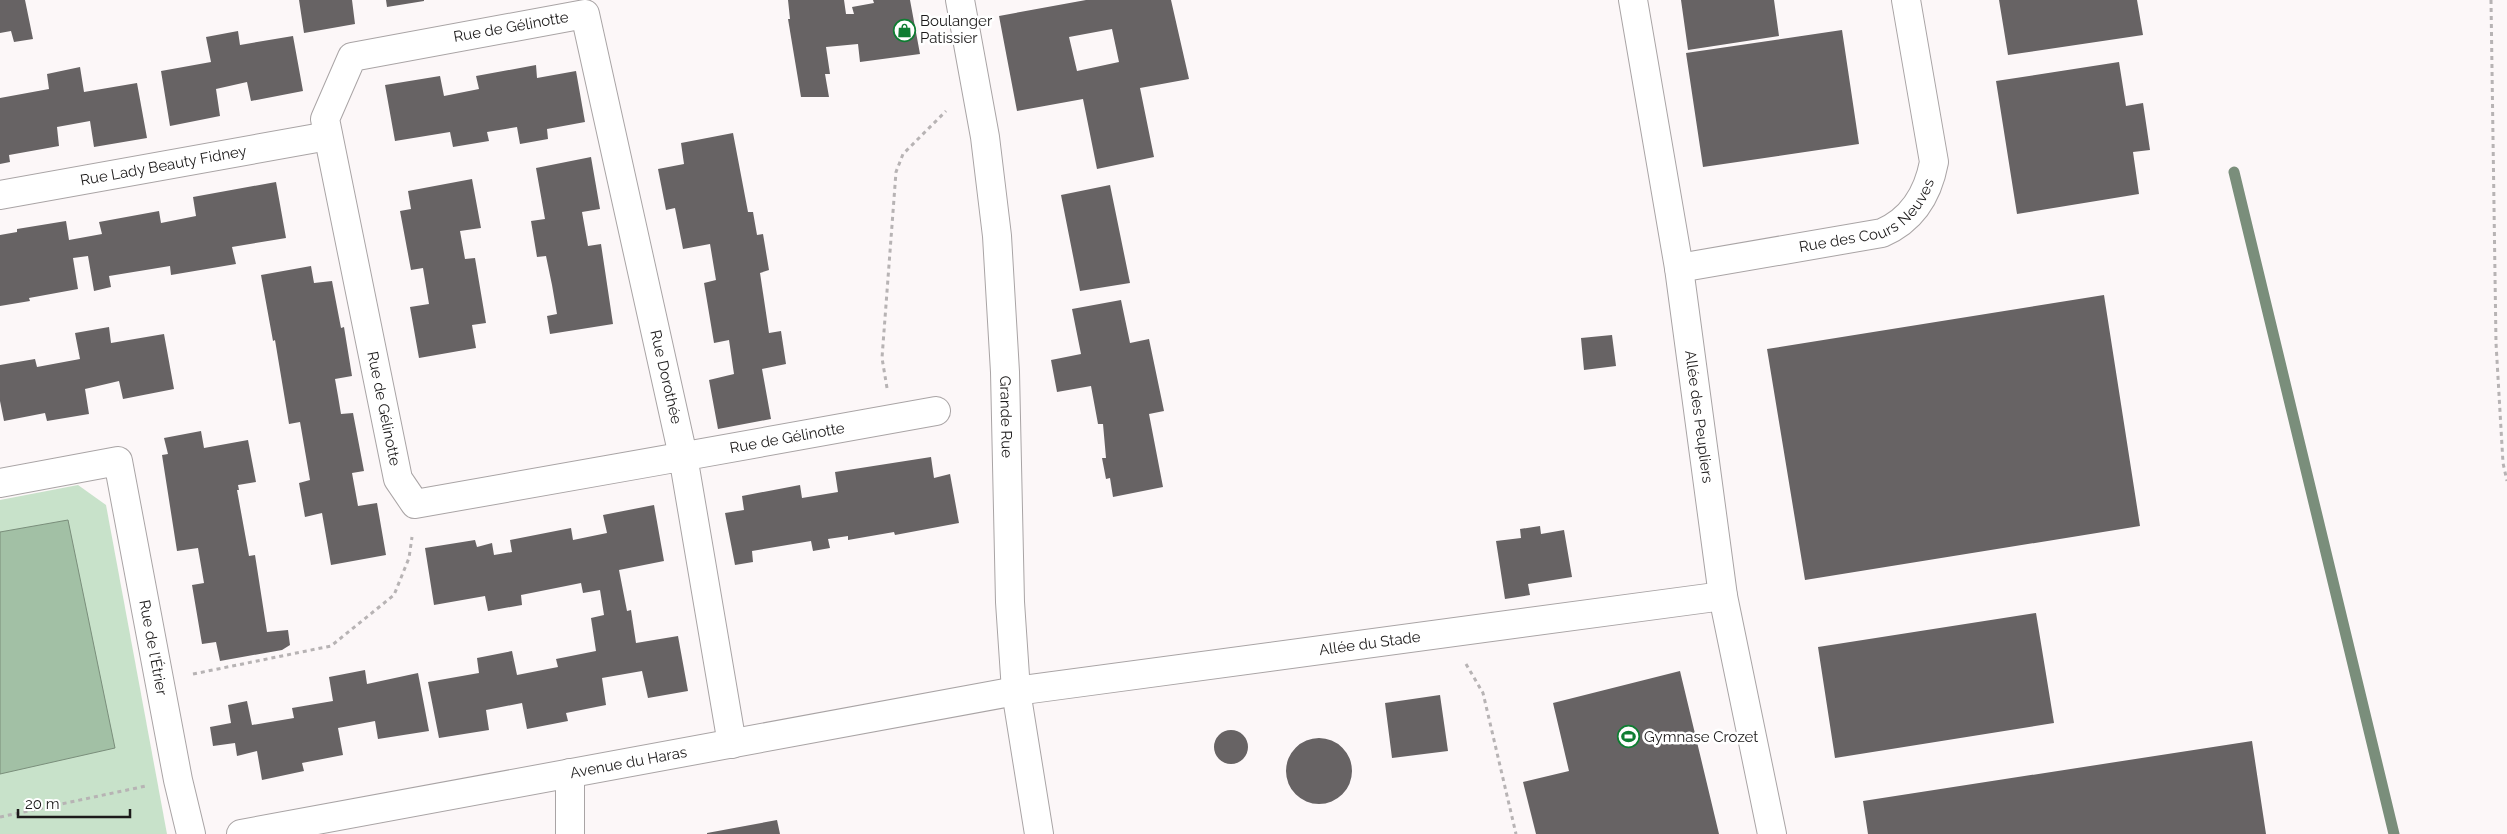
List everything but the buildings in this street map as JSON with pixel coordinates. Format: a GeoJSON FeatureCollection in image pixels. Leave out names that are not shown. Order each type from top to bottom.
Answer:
{"type":"FeatureCollection","features":[{"type":"Feature","properties":{"kind":"street","name":"Grande Rue"},"geometry":{"type":"LineString","coordinates":[[960,0],[977,90],[998,236],[1005,372],[1010,602],[1016,692],[1039,834]]}},
{"type":"Feature","properties":{"kind":"street","name":"Allée des Peupliers"},"geometry":{"type":"LineString","coordinates":[[1633,0],[1679,268],[1723,596],[1772,834]]}},
{"type":"Feature","properties":{"kind":"street","name":"Rue des Cours Neuves"},"geometry":{"type":"LineString","coordinates":[[1679,268],[1882,233],[1906,220],[1930,184],[1934,162],[1906,0]]}},
{"type":"Feature","properties":{"kind":"street","name":"Rue de Gélinotte"},"geometry":{"type":"LineString","coordinates":[[585,14],[352,57],[325,119],[398,480],[416,504],[936,411]]}},
{"type":"Feature","properties":{"kind":"street","name":"Rue Dorothée"},"geometry":{"type":"LineString","coordinates":[[585,14],[683,456],[732,744]]}},
{"type":"Feature","properties":{"kind":"street","name":"Rue Lady Beauty Fidney"},"geometry":{"type":"LineString","coordinates":[[0,195],[328,136]]}},
{"type":"Feature","properties":{"kind":"street","name":"Rue de l'Étrier"},"geometry":{"type":"LineString","coordinates":[[0,482],[118,461],[161,680],[178,780],[191,834]]}},
{"type":"Feature","properties":{"kind":"street","name":"Allée du Stade"},"geometry":{"type":"LineString","coordinates":[[1016,692],[1723,596]]}},
{"type":"Feature","properties":{"kind":"street","name":"Avenue du Haras"},"geometry":{"type":"LineString","coordinates":[[241,834],[1016,692]]}},
{"type":"Feature","properties":{"kind":"street"},"geometry":{"type":"LineString","coordinates":[[570,773],[570,834]]}},
{"type":"Feature","properties":{"kind":"path"},"geometry":{"type":"LineString","coordinates":[[2491,0],[2496,343],[2503,463],[2507,481]]}},
{"type":"Feature","properties":{"kind":"path"},"geometry":{"type":"LineString","coordinates":[[891,419],[882,358],[896,172],[903,154],[946,111],[952,95],[977,90]]}},
{"type":"Feature","properties":{"kind":"path"},"geometry":{"type":"LineString","coordinates":[[161,680],[331,646],[394,595],[409,558],[416,504]]}},
{"type":"Feature","properties":{"kind":"path"},"geometry":{"type":"LineString","coordinates":[[1448,633],[1483,693],[1516,834]]}},
{"type":"Feature","properties":{"kind":"path"},"geometry":{"type":"LineString","coordinates":[[0,817],[178,780]]}},
{"type":"Feature","properties":{"kind":"shaded area"},"geometry":{"type":"Polygon","coordinates":[[[78,485],[106,505],[167,834],[0,834],[0,500],[78,485]]]}},
{"type":"Feature","properties":{"kind":"shaded area"},"geometry":{"type":"Polygon","coordinates":[[[68,520],[115,748],[0,774],[0,532],[68,520]]]}},
{"type":"Feature","properties":{"kind":"waterway"},"geometry":{"type":"LineString","coordinates":[[2234,172],[2394,834]]}},
{"type":"Feature","properties":{"kind":"place","name":"Boulanger Patissier"},"geometry":{"type":"Point","coordinates":[904,30]}},
{"type":"Feature","properties":{"kind":"place","name":"Gymnase Crozet"},"geometry":{"type":"Point","coordinates":[1628,737]}}]}
